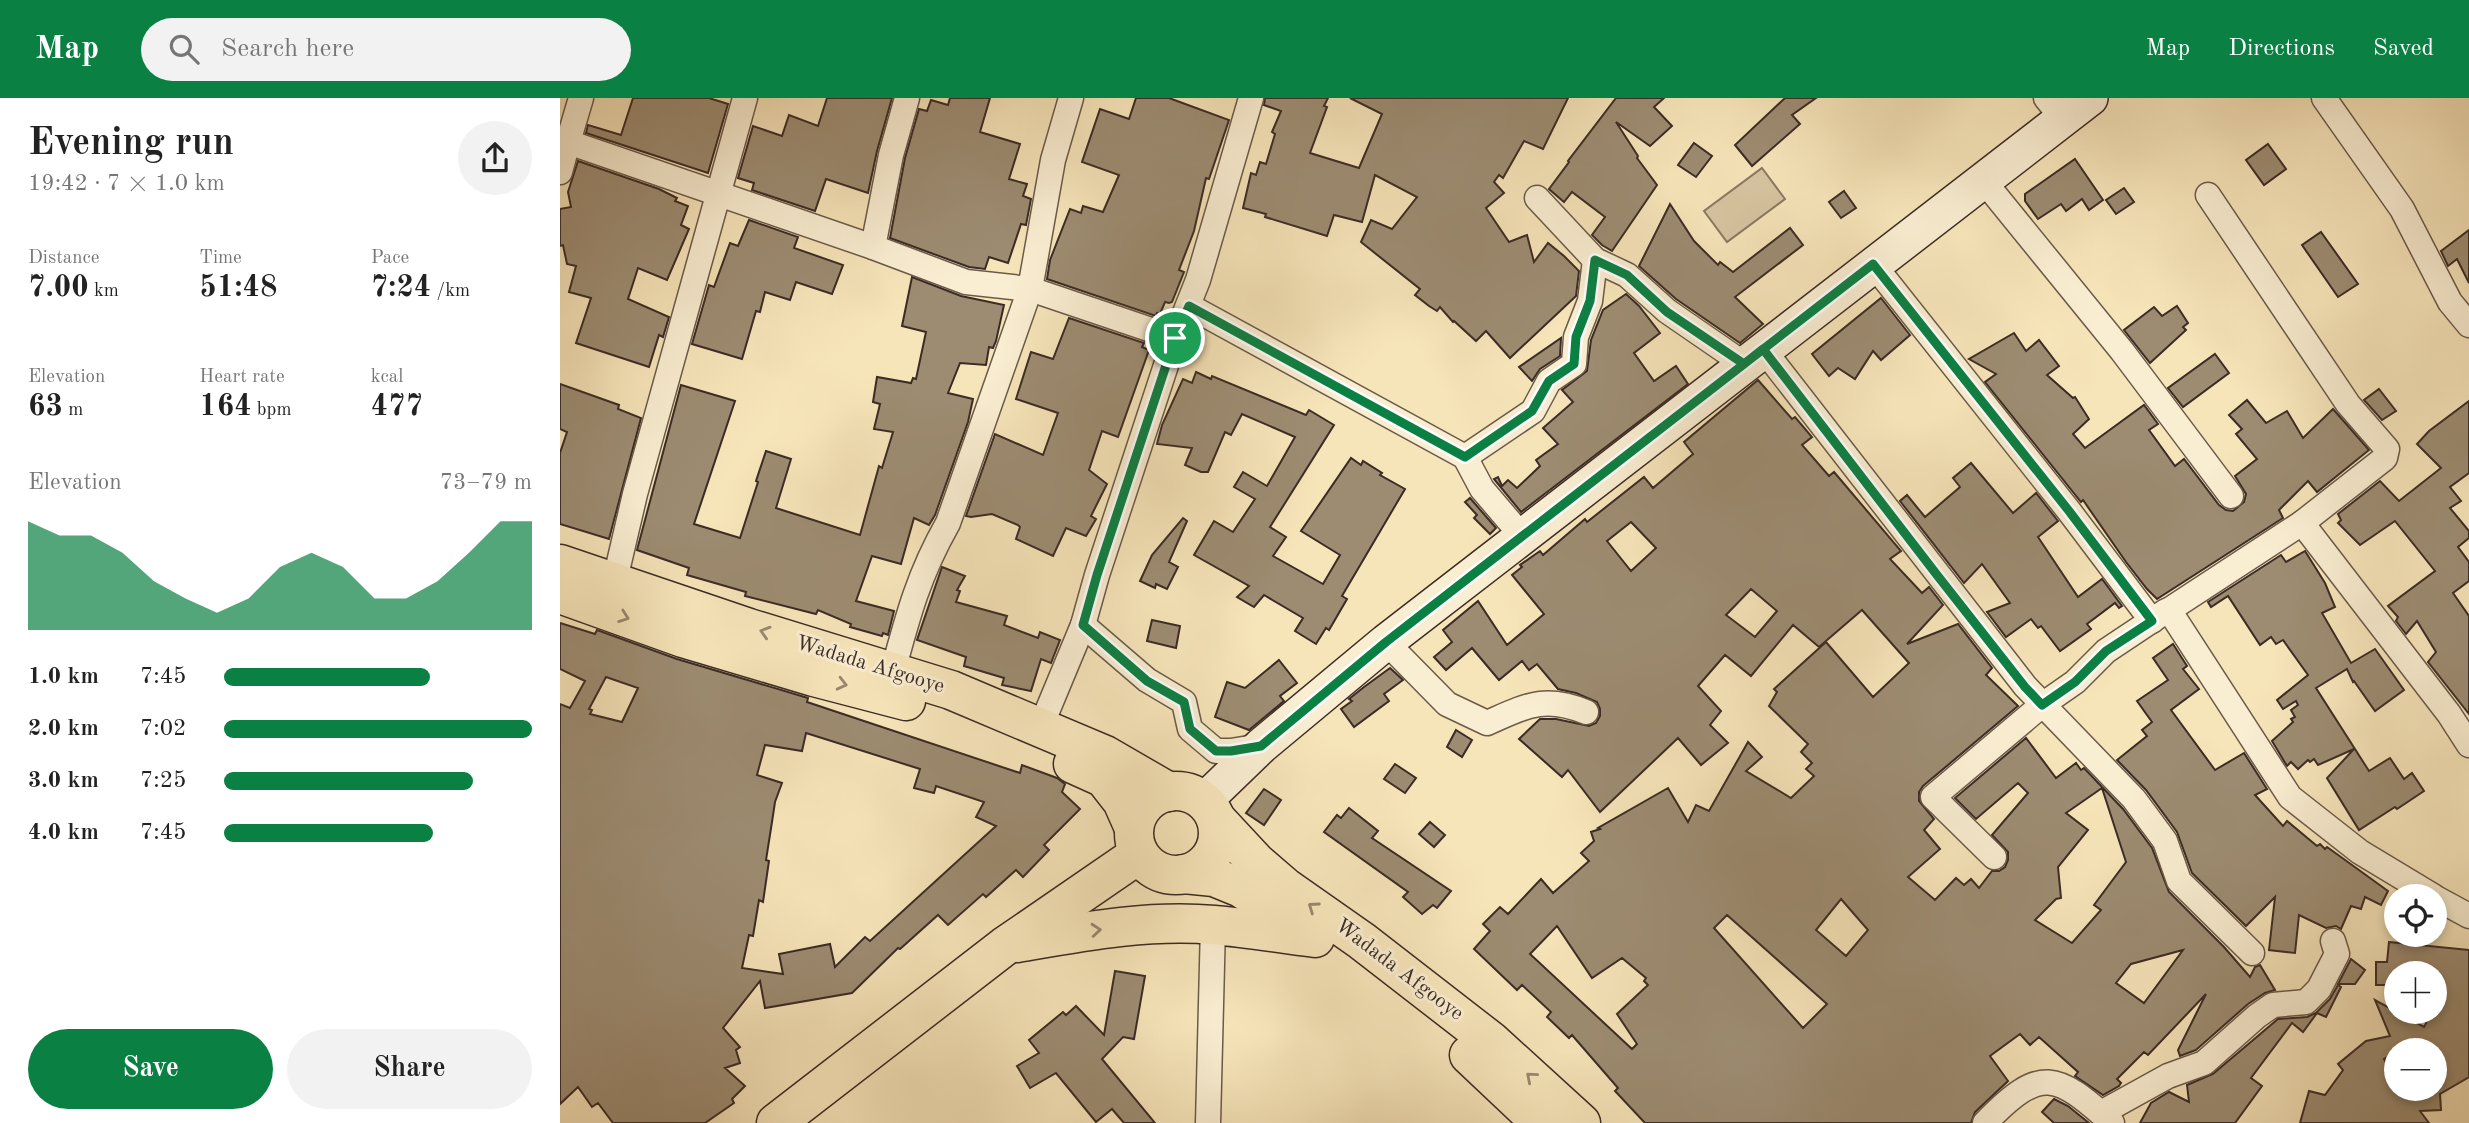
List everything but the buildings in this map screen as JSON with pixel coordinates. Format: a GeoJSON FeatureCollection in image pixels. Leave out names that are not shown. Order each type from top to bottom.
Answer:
{"type":"FeatureCollection","features":[{"type":"Feature","properties":{"kind":"main road"},"geometry":{"type":"LineString","coordinates":[[1196,804],[1386,642],[1983,180],[2054,109],[2090,98]]}},
{"type":"Feature","properties":{"kind":"main road","name":"Wadada Afgooye"},"geometry":{"type":"LineString","coordinates":[[560,564],[749,628],[951,690],[1105,755],[1196,804],[1276,879],[1362,941],[1491,1041],[1581,1123]]}},
{"type":"Feature","properties":{"kind":"main road","name":"Wadada Afgooye"},"geometry":{"type":"LineString","coordinates":[[560,594],[696,642],[814,677],[952,713],[1030,744],[1104,778],[1122,801],[1137,841]]}},
{"type":"Feature","properties":{"kind":"main road"},"geometry":{"type":"LineString","coordinates":[[1156,796],[1196,804],[1218,833],[1208,860],[1197,870],[1171,875],[1147,864],[1137,841],[1138,815],[1145,804],[1156,796]]}},
{"type":"Feature","properties":{"kind":"main road"},"geometry":{"type":"LineString","coordinates":[[776,1123],[1137,841]]}},
{"type":"Feature","properties":{"kind":"main road","name":"Wadada Afgooye"},"geometry":{"type":"LineString","coordinates":[[1184,874],[1214,877],[1241,888],[1416,1008],[1541,1123]]}},
{"type":"Feature","properties":{"kind":"main road"},"geometry":{"type":"LineString","coordinates":[[1004,946],[1087,931],[1168,924],[1213,925],[1315,938]]}},
{"type":"Feature","properties":{"kind":"street"},"geometry":{"type":"LineString","coordinates":[[560,172],[564,141],[581,98]]}},
{"type":"Feature","properties":{"kind":"street"},"geometry":{"type":"LineString","coordinates":[[614,584],[635,494],[745,98]]}},
{"type":"Feature","properties":{"kind":"street"},"geometry":{"type":"LineString","coordinates":[[873,247],[891,155],[907,98]]}},
{"type":"Feature","properties":{"kind":"street"},"geometry":{"type":"LineString","coordinates":[[894,671],[911,605],[928,558],[948,523],[1030,289],[1053,160],[1071,98]]}},
{"type":"Feature","properties":{"kind":"street"},"geometry":{"type":"LineString","coordinates":[[1041,726],[1083,625],[1175,338],[1189,306],[1251,98]]}},
{"type":"Feature","properties":{"kind":"street"},"geometry":{"type":"LineString","coordinates":[[2324,98],[2402,209],[2450,302],[2469,325]]}},
{"type":"Feature","properties":{"kind":"street"},"geometry":{"type":"LineString","coordinates":[[564,141],[873,247],[966,282],[1030,289],[1175,338]]}},
{"type":"Feature","properties":{"kind":"street"},"geometry":{"type":"LineString","coordinates":[[1983,180],[2122,351],[2231,496]]}},
{"type":"Feature","properties":{"kind":"street"},"geometry":{"type":"LineString","coordinates":[[1994,857],[1933,797],[2042,705],[2075,682],[2106,651],[2302,523],[2385,458],[2387,449],[2348,404],[2207,195]]}},
{"type":"Feature","properties":{"kind":"street"},"geometry":{"type":"LineString","coordinates":[[1537,198],[1595,260],[1627,275],[1667,312],[1754,356],[1937,575],[2025,687],[2134,799],[2165,841],[2179,881],[2252,953]]}},
{"type":"Feature","properties":{"kind":"street"},"geometry":{"type":"LineString","coordinates":[[1465,457],[1532,411],[1549,381],[1574,364],[1576,337],[1590,301],[1595,260]]}},
{"type":"Feature","properties":{"kind":"street"},"geometry":{"type":"LineString","coordinates":[[1873,264],[2069,511],[2160,615],[2290,797],[2360,852],[2414,884]]}},
{"type":"Feature","properties":{"kind":"street"},"geometry":{"type":"LineString","coordinates":[[1189,306],[1465,457],[1482,489],[1522,536]]}},
{"type":"Feature","properties":{"kind":"street"},"geometry":{"type":"LineString","coordinates":[[2302,523],[2449,714],[2469,745]]}},
{"type":"Feature","properties":{"kind":"street"},"geometry":{"type":"LineString","coordinates":[[1083,625],[1147,681],[1184,702],[1190,729],[1216,751],[1261,746]]}},
{"type":"Feature","properties":{"kind":"street"},"geometry":{"type":"LineString","coordinates":[[1386,642],[1447,704],[1487,723],[1527,705],[1549,702],[1566,704],[1586,712]]}},
{"type":"Feature","properties":{"kind":"street"},"geometry":{"type":"LineString","coordinates":[[2447,903],[2469,916]]}},
{"type":"Feature","properties":{"kind":"street"},"geometry":{"type":"LineString","coordinates":[[1208,1123],[1213,925]]}},
{"type":"Feature","properties":{"kind":"street"},"geometry":{"type":"LineString","coordinates":[[1985,1123],[2032,1084],[2046,1081],[2059,1084],[2078,1094],[2106,1118],[2168,1076],[2204,1063],[2273,1005],[2306,1002],[2319,989],[2337,954],[2333,941]]}},
{"type":"Feature","properties":{"kind":"shaded area"},"geometry":{"type":"Polygon","coordinates":[[[1762,168],[1785,199],[1727,242],[1704,211],[1762,168]]]}},
{"type":"Feature","properties":{"kind":"route"},"geometry":{"type":"LineString","coordinates":[[1175,338],[1083,625],[1147,681],[1184,702],[1190,729],[1216,751],[1261,746],[1386,642],[1744,364],[1763,349],[1937,575],[2042,705],[2075,682],[2106,651],[2152,621],[2069,511],[1873,264],[1763,349],[1744,364],[1667,312],[1627,275],[1595,260],[1590,301],[1576,337],[1574,364],[1549,381],[1532,411],[1465,457],[1189,306],[1175,338]]}}]}
